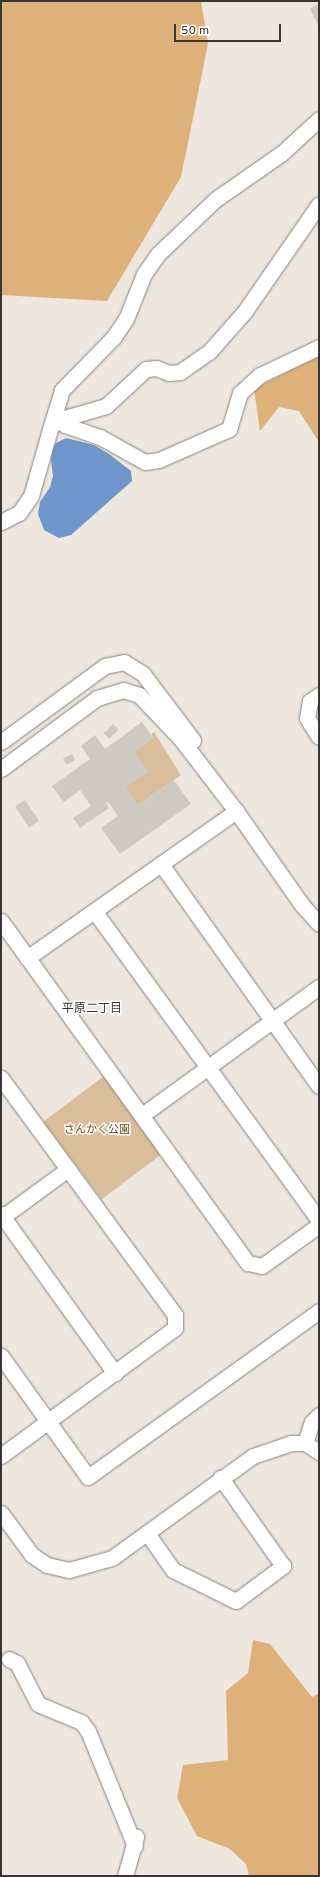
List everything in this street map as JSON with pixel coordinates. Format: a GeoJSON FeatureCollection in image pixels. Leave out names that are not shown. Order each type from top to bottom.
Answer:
{"type":"FeatureCollection","features":[{"type":"Feature","properties":{"kind":"street"},"geometry":{"type":"LineString","coordinates":[[1,522],[19,513],[31,496],[56,423],[62,390],[113,338],[126,319],[144,274],[158,254],[216,199],[282,152],[319,119]]}},
{"type":"Feature","properties":{"kind":"street"},"geometry":{"type":"LineString","coordinates":[[56,423],[106,406],[146,369],[156,368],[169,373],[180,372],[209,352],[245,311],[319,204]]}},
{"type":"Feature","properties":{"kind":"street"},"geometry":{"type":"LineString","coordinates":[[56,423],[100,437],[144,462],[159,460],[229,429],[240,393],[260,375],[319,347]]}},
{"type":"Feature","properties":{"kind":"street"},"geometry":{"type":"LineString","coordinates":[[16,757],[3,741],[105,666],[124,662],[143,674],[210,762],[236,811]]}},
{"type":"Feature","properties":{"kind":"street"},"geometry":{"type":"LineString","coordinates":[[1,769],[97,698],[123,690],[139,695],[180,738],[236,811],[302,905],[319,924]]}},
{"type":"Feature","properties":{"kind":"street"},"geometry":{"type":"LineString","coordinates":[[319,695],[310,701],[307,718],[319,737]]}},
{"type":"Feature","properties":{"kind":"street"},"geometry":{"type":"LineString","coordinates":[[27,958],[95,912],[236,811]]}},
{"type":"Feature","properties":{"kind":"street"},"geometry":{"type":"LineString","coordinates":[[161,864],[319,1086]]}},
{"type":"Feature","properties":{"kind":"street"},"geometry":{"type":"LineString","coordinates":[[95,912],[319,1220]]}},
{"type":"Feature","properties":{"kind":"street"},"geometry":{"type":"LineString","coordinates":[[1,922],[248,1263],[262,1266],[319,1226]]}},
{"type":"Feature","properties":{"kind":"street"},"geometry":{"type":"LineString","coordinates":[[142,1115],[319,987]]}},
{"type":"Feature","properties":{"kind":"street"},"geometry":{"type":"LineString","coordinates":[[1,1078],[175,1315],[175,1328],[1,1456]]}},
{"type":"Feature","properties":{"kind":"street"},"geometry":{"type":"LineString","coordinates":[[68,1169],[2,1216],[115,1373]]}},
{"type":"Feature","properties":{"kind":"street"},"geometry":{"type":"LineString","coordinates":[[1,1356],[88,1477],[319,1311]]}},
{"type":"Feature","properties":{"kind":"street"},"geometry":{"type":"LineString","coordinates":[[305,1443],[312,1422],[319,1415]]}},
{"type":"Feature","properties":{"kind":"street"},"geometry":{"type":"LineString","coordinates":[[1,1512],[32,1555],[47,1565],[69,1570],[112,1558],[252,1456],[273,1447],[305,1443],[319,1452]]}},
{"type":"Feature","properties":{"kind":"street"},"geometry":{"type":"LineString","coordinates":[[147,1533],[173,1570],[236,1601],[283,1566],[221,1478]]}},
{"type":"Feature","properties":{"kind":"street"},"geometry":{"type":"LineString","coordinates":[[9,1659],[18,1663],[38,1704],[81,1722],[88,1731],[135,1846]]}},
{"type":"Feature","properties":{"kind":"street"},"geometry":{"type":"LineString","coordinates":[[125,1876],[135,1846],[137,1828]]}},
{"type":"Feature","properties":{"kind":"green space"},"geometry":{"type":"Polygon","coordinates":[[[154,732],[181,775],[138,805],[125,787],[148,772],[134,752],[153,738],[151,734],[154,732]]]}},
{"type":"Feature","properties":{"kind":"green space","name":"さんかく公園"},"geometry":{"type":"Polygon","coordinates":[[[104,1076],[162,1153],[102,1199],[43,1122],[104,1076]]]}},
{"type":"Feature","properties":{"kind":"shaded area"},"geometry":{"type":"Polygon","coordinates":[[[1,1],[201,1],[208,44],[181,177],[107,301],[1,295],[1,1]]]}},
{"type":"Feature","properties":{"kind":"shaded area"},"geometry":{"type":"Polygon","coordinates":[[[319,356],[319,442],[299,411],[279,407],[260,431],[254,389],[319,356]]]}},
{"type":"Feature","properties":{"kind":"shaded area"},"geometry":{"type":"Polygon","coordinates":[[[253,1640],[270,1644],[312,1697],[319,1693],[319,1876],[249,1876],[246,1864],[230,1849],[197,1836],[177,1798],[183,1765],[228,1760],[226,1691],[248,1673],[253,1640]]]}},
{"type":"Feature","properties":{"kind":"water"},"geometry":{"type":"Polygon","coordinates":[[[66,438],[94,445],[109,454],[131,471],[132,481],[71,535],[59,538],[44,530],[38,514],[40,502],[50,487],[53,476],[51,460],[52,449],[56,443],[66,438]]]}},
{"type":"Feature","properties":{"kind":"building"},"geometry":{"type":"Polygon","coordinates":[[[319,3],[319,27],[310,9],[319,3]]]}},
{"type":"Feature","properties":{"kind":"building"},"geometry":{"type":"Polygon","coordinates":[[[142,722],[153,738],[134,752],[148,772],[125,787],[138,805],[174,780],[191,804],[120,854],[101,828],[118,816],[108,802],[106,803],[109,808],[80,828],[73,818],[91,806],[80,790],[64,802],[52,786],[90,759],[81,746],[95,735],[105,749],[142,722]]]}},
{"type":"Feature","properties":{"kind":"building"},"geometry":{"type":"Polygon","coordinates":[[[113,724],[119,730],[109,739],[104,733],[113,724]]]}},
{"type":"Feature","properties":{"kind":"building"},"geometry":{"type":"Polygon","coordinates":[[[72,754],[75,760],[66,765],[63,759],[72,754]]]}},
{"type":"Feature","properties":{"kind":"building"},"geometry":{"type":"Polygon","coordinates":[[[25,800],[39,821],[29,827],[15,807],[25,800]]]}},
{"type":"Feature","properties":{"kind":"district","name":"平原二丁目"},"geometry":{"type":"Point","coordinates":[92,1010]}}]}
